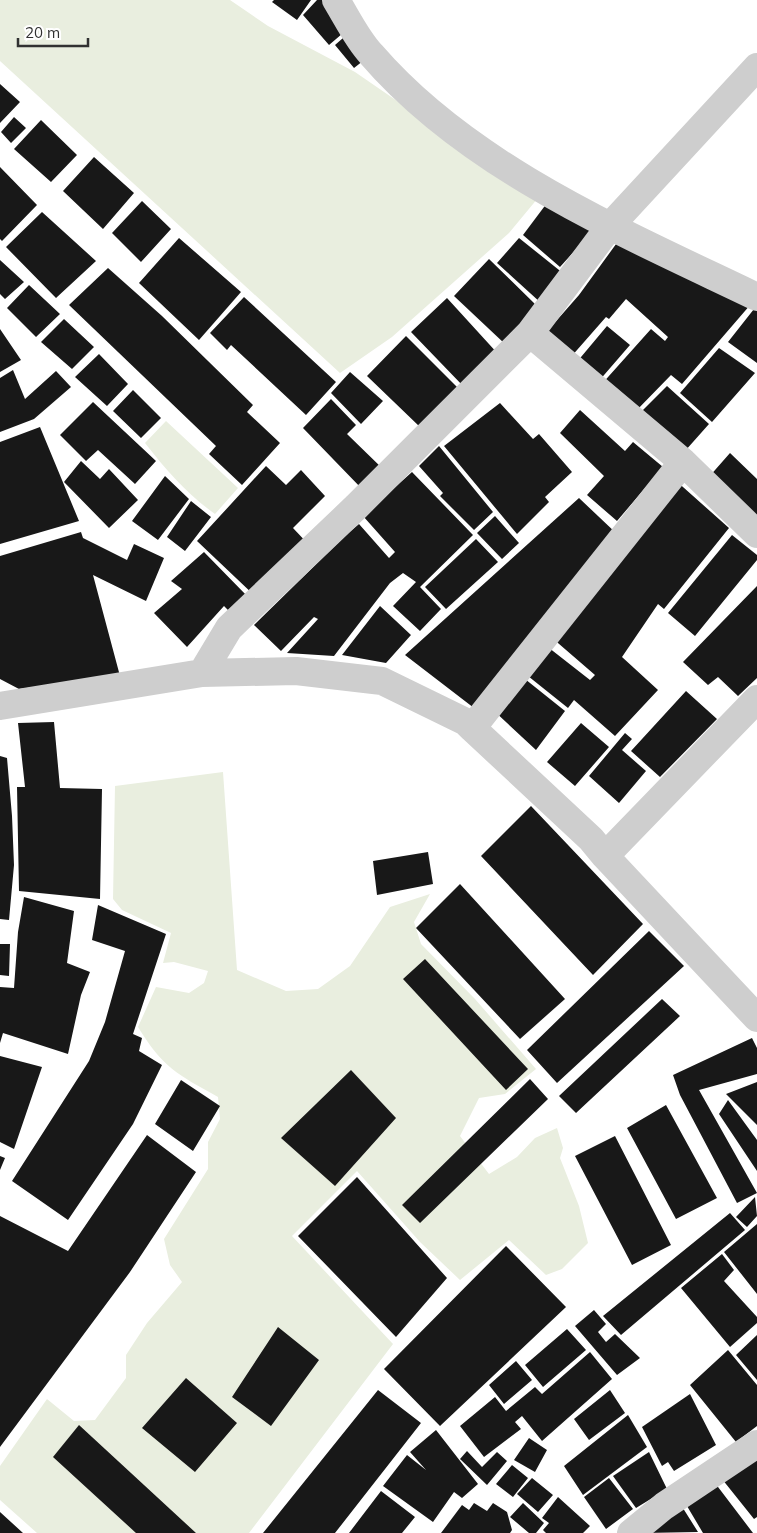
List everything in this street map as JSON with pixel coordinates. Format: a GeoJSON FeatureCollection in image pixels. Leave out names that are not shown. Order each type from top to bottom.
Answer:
{"type":"FeatureCollection","features":[{"type":"Feature","properties":{"kind":"street"},"geometry":{"type":"LineString","coordinates":[[336,0],[370,53],[410,96],[506,169],[610,226],[757,297]]}},
{"type":"Feature","properties":{"kind":"street"},"geometry":{"type":"LineString","coordinates":[[202,673],[229,628],[356,507],[530,333],[610,226],[757,66]]}},
{"type":"Feature","properties":{"kind":"street"},"geometry":{"type":"LineString","coordinates":[[530,333],[683,462],[757,534]]}},
{"type":"Feature","properties":{"kind":"street"},"geometry":{"type":"LineString","coordinates":[[472,728],[683,462]]}},
{"type":"Feature","properties":{"kind":"street"},"geometry":{"type":"LineString","coordinates":[[0,706],[202,673],[296,671],[382,681],[466,722],[592,839],[605,856],[757,1018]]}},
{"type":"Feature","properties":{"kind":"street"},"geometry":{"type":"LineString","coordinates":[[605,856],[757,699]]}},
{"type":"Feature","properties":{"kind":"street"},"geometry":{"type":"LineString","coordinates":[[631,1533],[664,1506],[757,1444]]}},
{"type":"Feature","properties":{"kind":"shaded area"},"geometry":{"type":"Polygon","coordinates":[[[0,0],[230,0],[268,26],[355,72],[538,198],[509,233],[392,337],[340,373],[0,61],[0,0]]]}},
{"type":"Feature","properties":{"kind":"shaded area"},"geometry":{"type":"Polygon","coordinates":[[[166,421],[238,488],[215,514],[177,481],[145,443],[166,421]]]}},
{"type":"Feature","properties":{"kind":"shaded area"},"geometry":{"type":"Polygon","coordinates":[[[223,772],[237,970],[286,991],[318,989],[350,966],[390,907],[430,894],[414,922],[421,944],[475,999],[536,1069],[505,1094],[479,1098],[460,1136],[489,1174],[517,1157],[535,1138],[557,1128],[563,1148],[560,1158],[579,1206],[588,1243],[562,1269],[546,1275],[509,1240],[460,1280],[420,1242],[357,1171],[292,1236],[393,1344],[249,1533],[37,1533],[0,1500],[0,1466],[47,1399],[74,1421],[95,1420],[126,1378],[126,1355],[147,1323],[182,1282],[170,1265],[164,1239],[208,1169],[208,1142],[220,1119],[218,1097],[172,1069],[155,1052],[138,1027],[156,987],[189,993],[204,983],[208,971],[174,962],[163,963],[171,933],[122,910],[113,899],[115,786],[223,772]]]}},
{"type":"Feature","properties":{"kind":"building"},"geometry":{"type":"Polygon","coordinates":[[[274,0],[311,0],[297,20],[272,2],[274,0]]]}},
{"type":"Feature","properties":{"kind":"building"},"geometry":{"type":"Polygon","coordinates":[[[317,0],[332,0],[349,28],[329,45],[303,15],[317,0]]]}},
{"type":"Feature","properties":{"kind":"building"},"geometry":{"type":"Polygon","coordinates":[[[351,31],[368,57],[354,68],[335,45],[351,31]]]}},
{"type":"Feature","properties":{"kind":"building"},"geometry":{"type":"Polygon","coordinates":[[[0,84],[20,102],[0,123],[0,84]]]}},
{"type":"Feature","properties":{"kind":"building"},"geometry":{"type":"Polygon","coordinates":[[[14,117],[26,128],[11,143],[1,132],[14,117]]]}},
{"type":"Feature","properties":{"kind":"building"},"geometry":{"type":"Polygon","coordinates":[[[41,120],[77,155],[51,182],[14,149],[41,120]]]}},
{"type":"Feature","properties":{"kind":"building"},"geometry":{"type":"Polygon","coordinates":[[[94,157],[134,193],[103,229],[63,191],[94,157]]]}},
{"type":"Feature","properties":{"kind":"building"},"geometry":{"type":"Polygon","coordinates":[[[0,167],[37,205],[2,241],[0,239],[0,167]]]}},
{"type":"Feature","properties":{"kind":"building"},"geometry":{"type":"Polygon","coordinates":[[[550,199],[596,227],[560,267],[523,235],[550,199]]]}},
{"type":"Feature","properties":{"kind":"building"},"geometry":{"type":"Polygon","coordinates":[[[142,201],[171,229],[141,262],[112,233],[142,201]]]}},
{"type":"Feature","properties":{"kind":"building"},"geometry":{"type":"Polygon","coordinates":[[[42,212],[96,261],[56,298],[6,247],[42,212]]]}},
{"type":"Feature","properties":{"kind":"building"},"geometry":{"type":"Polygon","coordinates":[[[179,238],[241,292],[199,340],[139,283],[179,238]]]}},
{"type":"Feature","properties":{"kind":"building"},"geometry":{"type":"Polygon","coordinates":[[[519,238],[564,274],[541,303],[497,263],[519,238]]]}},
{"type":"Feature","properties":{"kind":"building"},"geometry":{"type":"Polygon","coordinates":[[[619,240],[751,304],[682,384],[671,375],[634,413],[600,386],[651,329],[665,341],[668,337],[626,299],[609,319],[606,317],[570,358],[543,336],[579,295],[619,240]]]}},
{"type":"Feature","properties":{"kind":"building"},"geometry":{"type":"Polygon","coordinates":[[[489,259],[537,306],[505,344],[454,296],[489,259]]]}},
{"type":"Feature","properties":{"kind":"building"},"geometry":{"type":"Polygon","coordinates":[[[0,260],[24,282],[5,299],[0,294],[0,260]]]}},
{"type":"Feature","properties":{"kind":"building"},"geometry":{"type":"Polygon","coordinates":[[[108,268],[162,316],[253,405],[247,412],[280,443],[242,485],[209,454],[216,446],[69,305],[108,268]]]}},
{"type":"Feature","properties":{"kind":"building"},"geometry":{"type":"Polygon","coordinates":[[[29,285],[60,314],[36,337],[7,308],[29,285]]]}},
{"type":"Feature","properties":{"kind":"building"},"geometry":{"type":"Polygon","coordinates":[[[244,297],[336,382],[306,415],[231,345],[227,350],[210,333],[244,297]]]}},
{"type":"Feature","properties":{"kind":"building"},"geometry":{"type":"Polygon","coordinates":[[[447,298],[499,355],[465,388],[411,332],[447,298]]]}},
{"type":"Feature","properties":{"kind":"building"},"geometry":{"type":"Polygon","coordinates":[[[754,309],[757,311],[757,363],[728,342],[754,309]]]}},
{"type":"Feature","properties":{"kind":"building"},"geometry":{"type":"Polygon","coordinates":[[[64,319],[94,347],[72,369],[41,342],[64,319]]]}},
{"type":"Feature","properties":{"kind":"building"},"geometry":{"type":"Polygon","coordinates":[[[607,326],[630,345],[598,382],[576,363],[607,326]]]}},
{"type":"Feature","properties":{"kind":"building"},"geometry":{"type":"Polygon","coordinates":[[[0,329],[21,360],[0,372],[0,329]]]}},
{"type":"Feature","properties":{"kind":"building"},"geometry":{"type":"Polygon","coordinates":[[[406,336],[458,388],[420,427],[367,376],[406,336]]]}},
{"type":"Feature","properties":{"kind":"building"},"geometry":{"type":"Polygon","coordinates":[[[719,348],[755,373],[712,422],[680,393],[719,348]]]}},
{"type":"Feature","properties":{"kind":"building"},"geometry":{"type":"Polygon","coordinates":[[[99,354],[128,384],[107,406],[75,377],[99,354]]]}},
{"type":"Feature","properties":{"kind":"building"},"geometry":{"type":"Polygon","coordinates":[[[13,370],[25,399],[56,371],[71,387],[34,419],[0,432],[0,378],[13,370]]]}},
{"type":"Feature","properties":{"kind":"building"},"geometry":{"type":"Polygon","coordinates":[[[350,372],[383,401],[361,424],[331,393],[350,372]]]}},
{"type":"Feature","properties":{"kind":"building"},"geometry":{"type":"Polygon","coordinates":[[[667,386],[709,424],[685,451],[641,412],[667,386]]]}},
{"type":"Feature","properties":{"kind":"building"},"geometry":{"type":"Polygon","coordinates":[[[133,390],[161,418],[141,438],[113,411],[133,390]]]}},
{"type":"Feature","properties":{"kind":"building"},"geometry":{"type":"Polygon","coordinates":[[[331,399],[356,425],[347,434],[384,470],[363,490],[303,428],[331,399]]]}},
{"type":"Feature","properties":{"kind":"building"},"geometry":{"type":"Polygon","coordinates":[[[93,402],[156,461],[135,484],[98,450],[86,461],[60,435],[93,402]]]}},
{"type":"Feature","properties":{"kind":"building"},"geometry":{"type":"Polygon","coordinates":[[[500,403],[533,439],[539,434],[572,472],[545,497],[549,502],[517,534],[444,446],[500,403]]]}},
{"type":"Feature","properties":{"kind":"building"},"geometry":{"type":"Polygon","coordinates":[[[580,410],[625,451],[633,442],[663,467],[617,521],[587,495],[604,476],[560,433],[580,410]]]}},
{"type":"Feature","properties":{"kind":"building"},"geometry":{"type":"Polygon","coordinates":[[[40,427],[79,521],[0,544],[0,442],[40,427]]]}},
{"type":"Feature","properties":{"kind":"building"},"geometry":{"type":"Polygon","coordinates":[[[439,446],[493,512],[474,530],[440,496],[443,493],[419,466],[439,446]]]}},
{"type":"Feature","properties":{"kind":"building"},"geometry":{"type":"Polygon","coordinates":[[[730,453],[757,479],[757,524],[708,478],[730,453]]]}},
{"type":"Feature","properties":{"kind":"building"},"geometry":{"type":"Polygon","coordinates":[[[81,461],[100,479],[109,469],[138,500],[109,528],[64,482],[81,461]]]}},
{"type":"Feature","properties":{"kind":"building"},"geometry":{"type":"Polygon","coordinates":[[[266,466],[286,485],[301,470],[325,496],[293,528],[310,546],[256,597],[197,541],[266,466]]]}},
{"type":"Feature","properties":{"kind":"building"},"geometry":{"type":"Polygon","coordinates":[[[412,472],[473,535],[420,587],[441,609],[420,631],[393,606],[416,582],[403,573],[390,583],[334,656],[287,653],[318,619],[314,617],[281,651],[254,625],[359,524],[389,558],[395,552],[363,516],[412,472]]]}},
{"type":"Feature","properties":{"kind":"building"},"geometry":{"type":"Polygon","coordinates":[[[165,476],[189,499],[158,540],[132,521],[165,476]]]}},
{"type":"Feature","properties":{"kind":"building"},"geometry":{"type":"Polygon","coordinates":[[[674,479],[729,528],[664,609],[658,604],[622,657],[658,690],[615,736],[574,700],[568,708],[523,672],[544,644],[590,680],[595,675],[551,637],[674,479]]]}},
{"type":"Feature","properties":{"kind":"building"},"geometry":{"type":"Polygon","coordinates":[[[579,498],[617,534],[474,708],[405,655],[579,498]]]}},
{"type":"Feature","properties":{"kind":"building"},"geometry":{"type":"Polygon","coordinates":[[[191,501],[211,517],[185,551],[167,537],[191,501]]]}},
{"type":"Feature","properties":{"kind":"building"},"geometry":{"type":"Polygon","coordinates":[[[495,516],[519,543],[502,559],[477,533],[495,516]]]}},
{"type":"Feature","properties":{"kind":"building"},"geometry":{"type":"Polygon","coordinates":[[[81,532],[83,538],[127,560],[134,544],[164,558],[146,601],[93,575],[120,676],[19,689],[0,679],[0,556],[81,532]]]}},
{"type":"Feature","properties":{"kind":"building"},"geometry":{"type":"Polygon","coordinates":[[[732,535],[757,555],[757,560],[695,636],[668,613],[732,535]]]}},
{"type":"Feature","properties":{"kind":"building"},"geometry":{"type":"Polygon","coordinates":[[[476,539],[498,562],[446,609],[425,587],[476,539]]]}},
{"type":"Feature","properties":{"kind":"building"},"geometry":{"type":"Polygon","coordinates":[[[204,552],[249,598],[234,616],[224,606],[187,647],[154,613],[182,589],[171,581],[204,552]]]}},
{"type":"Feature","properties":{"kind":"building"},"geometry":{"type":"Polygon","coordinates":[[[757,586],[757,678],[738,696],[718,677],[708,685],[683,662],[757,586]]]}},
{"type":"Feature","properties":{"kind":"building"},"geometry":{"type":"Polygon","coordinates":[[[380,606],[411,635],[386,663],[342,655],[380,606]]]}},
{"type":"Feature","properties":{"kind":"building"},"geometry":{"type":"Polygon","coordinates":[[[520,675],[565,711],[536,750],[492,709],[520,675]]]}},
{"type":"Feature","properties":{"kind":"building"},"geometry":{"type":"Polygon","coordinates":[[[686,691],[717,719],[660,777],[631,751],[686,691]]]}},
{"type":"Feature","properties":{"kind":"building"},"geometry":{"type":"Polygon","coordinates":[[[54,722],[60,788],[102,789],[100,899],[19,891],[17,787],[25,787],[18,723],[54,722]]]}},
{"type":"Feature","properties":{"kind":"building"},"geometry":{"type":"Polygon","coordinates":[[[581,723],[609,747],[575,786],[547,762],[581,723]]]}},
{"type":"Feature","properties":{"kind":"building"},"geometry":{"type":"Polygon","coordinates":[[[625,733],[632,739],[622,750],[646,771],[619,803],[589,776],[625,733]]]}},
{"type":"Feature","properties":{"kind":"building"},"geometry":{"type":"Polygon","coordinates":[[[0,756],[7,758],[12,816],[14,865],[9,920],[0,919],[0,756]]]}},
{"type":"Feature","properties":{"kind":"building"},"geometry":{"type":"Polygon","coordinates":[[[531,806],[643,924],[593,975],[481,856],[531,806]]]}},
{"type":"Feature","properties":{"kind":"building"},"geometry":{"type":"Polygon","coordinates":[[[428,852],[433,884],[377,895],[373,861],[428,852]]]}},
{"type":"Feature","properties":{"kind":"building"},"geometry":{"type":"Polygon","coordinates":[[[460,884],[565,999],[520,1039],[416,928],[460,884]]]}},
{"type":"Feature","properties":{"kind":"building"},"geometry":{"type":"Polygon","coordinates":[[[24,897],[74,911],[67,963],[90,972],[81,995],[68,1054],[3,1033],[0,1043],[0,987],[14,988],[18,932],[24,897]]]}},
{"type":"Feature","properties":{"kind":"building"},"geometry":{"type":"Polygon","coordinates":[[[98,905],[166,934],[133,1034],[142,1038],[139,1051],[162,1065],[133,1124],[68,1220],[12,1181],[89,1061],[105,1022],[125,951],[92,940],[98,905]]]}},
{"type":"Feature","properties":{"kind":"building"},"geometry":{"type":"Polygon","coordinates":[[[649,931],[684,966],[557,1083],[527,1050],[649,931]]]}},
{"type":"Feature","properties":{"kind":"building"},"geometry":{"type":"Polygon","coordinates":[[[0,944],[10,944],[9,976],[0,975],[0,944]]]}},
{"type":"Feature","properties":{"kind":"building"},"geometry":{"type":"Polygon","coordinates":[[[425,959],[528,1069],[506,1090],[403,979],[425,959]]]}},
{"type":"Feature","properties":{"kind":"building"},"geometry":{"type":"Polygon","coordinates":[[[662,999],[680,1016],[576,1113],[559,1096],[662,999]]]}},
{"type":"Feature","properties":{"kind":"building"},"geometry":{"type":"Polygon","coordinates":[[[752,1038],[757,1048],[757,1074],[699,1090],[757,1193],[737,1203],[680,1095],[673,1075],[752,1038]]]}},
{"type":"Feature","properties":{"kind":"building"},"geometry":{"type":"Polygon","coordinates":[[[0,1056],[42,1067],[14,1149],[0,1142],[0,1056]]]}},
{"type":"Feature","properties":{"kind":"building"},"geometry":{"type":"Polygon","coordinates":[[[351,1070],[396,1118],[335,1186],[281,1138],[351,1070]]]}},
{"type":"Feature","properties":{"kind":"building"},"geometry":{"type":"Polygon","coordinates":[[[530,1079],[548,1099],[420,1223],[402,1205],[530,1079]]]}},
{"type":"Feature","properties":{"kind":"building"},"geometry":{"type":"Polygon","coordinates":[[[181,1080],[220,1106],[193,1151],[155,1124],[181,1080]]]}},
{"type":"Feature","properties":{"kind":"building"},"geometry":{"type":"Polygon","coordinates":[[[757,1082],[757,1125],[726,1094],[757,1082]]]}},
{"type":"Feature","properties":{"kind":"building"},"geometry":{"type":"Polygon","coordinates":[[[728,1100],[757,1140],[757,1171],[719,1114],[728,1100]]]}},
{"type":"Feature","properties":{"kind":"building"},"geometry":{"type":"Polygon","coordinates":[[[666,1105],[717,1198],[676,1219],[627,1128],[666,1105]]]}},
{"type":"Feature","properties":{"kind":"building"},"geometry":{"type":"Polygon","coordinates":[[[147,1135],[196,1172],[130,1272],[0,1447],[0,1216],[68,1251],[147,1135]]]}},
{"type":"Feature","properties":{"kind":"building"},"geometry":{"type":"Polygon","coordinates":[[[615,1136],[671,1245],[632,1265],[575,1156],[615,1136]]]}},
{"type":"Feature","properties":{"kind":"building"},"geometry":{"type":"Polygon","coordinates":[[[0,1156],[5,1158],[0,1170],[0,1156]]]}},
{"type":"Feature","properties":{"kind":"building"},"geometry":{"type":"Polygon","coordinates":[[[357,1177],[447,1278],[396,1337],[298,1236],[357,1177]]]}},
{"type":"Feature","properties":{"kind":"building"},"geometry":{"type":"Polygon","coordinates":[[[755,1197],[757,1216],[747,1227],[736,1217],[755,1197]]]}},
{"type":"Feature","properties":{"kind":"building"},"geometry":{"type":"Polygon","coordinates":[[[730,1213],[745,1230],[621,1335],[603,1316],[730,1213]]]}},
{"type":"Feature","properties":{"kind":"building"},"geometry":{"type":"Polygon","coordinates":[[[757,1224],[757,1294],[724,1252],[757,1224]]]}},
{"type":"Feature","properties":{"kind":"building"},"geometry":{"type":"Polygon","coordinates":[[[506,1246],[566,1307],[440,1426],[384,1369],[506,1246]]]}},
{"type":"Feature","properties":{"kind":"building"},"geometry":{"type":"Polygon","coordinates":[[[722,1254],[734,1270],[724,1281],[757,1317],[757,1323],[730,1347],[681,1288],[722,1254]]]}},
{"type":"Feature","properties":{"kind":"building"},"geometry":{"type":"Polygon","coordinates":[[[594,1310],[606,1324],[598,1332],[606,1342],[615,1334],[640,1358],[617,1375],[575,1326],[594,1310]]]}},
{"type":"Feature","properties":{"kind":"building"},"geometry":{"type":"Polygon","coordinates":[[[278,1327],[319,1360],[271,1426],[232,1397],[278,1327]]]}},
{"type":"Feature","properties":{"kind":"building"},"geometry":{"type":"Polygon","coordinates":[[[567,1329],[586,1350],[543,1387],[525,1365],[567,1329]]]}},
{"type":"Feature","properties":{"kind":"building"},"geometry":{"type":"Polygon","coordinates":[[[757,1335],[757,1380],[736,1355],[757,1335]]]}},
{"type":"Feature","properties":{"kind":"building"},"geometry":{"type":"Polygon","coordinates":[[[728,1350],[757,1385],[757,1426],[736,1442],[690,1385],[728,1350]]]}},
{"type":"Feature","properties":{"kind":"building"},"geometry":{"type":"Polygon","coordinates":[[[590,1352],[612,1379],[542,1441],[522,1416],[515,1422],[521,1429],[484,1457],[460,1426],[495,1397],[506,1411],[535,1387],[542,1394],[590,1352]]]}},
{"type":"Feature","properties":{"kind":"building"},"geometry":{"type":"Polygon","coordinates":[[[516,1361],[532,1380],[504,1404],[489,1385],[516,1361]]]}},
{"type":"Feature","properties":{"kind":"building"},"geometry":{"type":"Polygon","coordinates":[[[186,1378],[237,1423],[195,1472],[142,1428],[186,1378]]]}},
{"type":"Feature","properties":{"kind":"building"},"geometry":{"type":"Polygon","coordinates":[[[378,1390],[421,1423],[335,1533],[263,1533],[378,1390]]]}},
{"type":"Feature","properties":{"kind":"building"},"geometry":{"type":"Polygon","coordinates":[[[610,1390],[625,1413],[589,1440],[574,1419],[610,1390]]]}},
{"type":"Feature","properties":{"kind":"building"},"geometry":{"type":"Polygon","coordinates":[[[690,1394],[716,1445],[674,1471],[668,1462],[662,1466],[642,1427],[690,1394]]]}},
{"type":"Feature","properties":{"kind":"building"},"geometry":{"type":"Polygon","coordinates":[[[628,1415],[647,1447],[583,1495],[564,1466],[628,1415]]]}},
{"type":"Feature","properties":{"kind":"building"},"geometry":{"type":"Polygon","coordinates":[[[79,1425],[196,1533],[136,1533],[53,1457],[79,1425]]]}},
{"type":"Feature","properties":{"kind":"building"},"geometry":{"type":"Polygon","coordinates":[[[436,1430],[478,1484],[462,1498],[454,1492],[433,1522],[383,1486],[407,1455],[426,1470],[410,1452],[436,1430]]]}},
{"type":"Feature","properties":{"kind":"building"},"geometry":{"type":"Polygon","coordinates":[[[529,1438],[547,1450],[535,1472],[514,1460],[529,1438]]]}},
{"type":"Feature","properties":{"kind":"building"},"geometry":{"type":"Polygon","coordinates":[[[467,1451],[482,1467],[497,1452],[507,1461],[487,1485],[460,1459],[467,1451]]]}},
{"type":"Feature","properties":{"kind":"building"},"geometry":{"type":"Polygon","coordinates":[[[649,1452],[667,1489],[636,1508],[613,1476],[649,1452]]]}},
{"type":"Feature","properties":{"kind":"building"},"geometry":{"type":"Polygon","coordinates":[[[753,1456],[757,1461],[757,1517],[754,1519],[722,1479],[753,1456]]]}},
{"type":"Feature","properties":{"kind":"building"},"geometry":{"type":"Polygon","coordinates":[[[512,1465],[528,1478],[513,1497],[496,1484],[512,1465]]]}},
{"type":"Feature","properties":{"kind":"building"},"geometry":{"type":"Polygon","coordinates":[[[532,1478],[553,1495],[538,1512],[517,1494],[532,1478]]]}},
{"type":"Feature","properties":{"kind":"building"},"geometry":{"type":"Polygon","coordinates":[[[609,1478],[633,1509],[606,1529],[584,1497],[609,1478]]]}},
{"type":"Feature","properties":{"kind":"building"},"geometry":{"type":"Polygon","coordinates":[[[715,1483],[753,1533],[703,1533],[684,1501],[715,1483]]]}},
{"type":"Feature","properties":{"kind":"building"},"geometry":{"type":"Polygon","coordinates":[[[381,1491],[415,1517],[402,1533],[349,1533],[381,1491]]]}},
{"type":"Feature","properties":{"kind":"building"},"geometry":{"type":"Polygon","coordinates":[[[558,1497],[590,1526],[583,1533],[546,1533],[543,1530],[549,1523],[542,1518],[558,1497]]]}},
{"type":"Feature","properties":{"kind":"building"},"geometry":{"type":"Polygon","coordinates":[[[474,1503],[487,1511],[493,1503],[507,1512],[512,1530],[510,1533],[441,1533],[462,1505],[469,1510],[474,1503]]]}},
{"type":"Feature","properties":{"kind":"building"},"geometry":{"type":"Polygon","coordinates":[[[523,1503],[544,1523],[536,1533],[529,1533],[510,1517],[523,1503]]]}},
{"type":"Feature","properties":{"kind":"building"},"geometry":{"type":"Polygon","coordinates":[[[681,1505],[698,1532],[644,1533],[681,1505]]]}},
{"type":"Feature","properties":{"kind":"building"},"geometry":{"type":"Polygon","coordinates":[[[0,1512],[23,1533],[0,1533],[0,1512]]]}}]}
